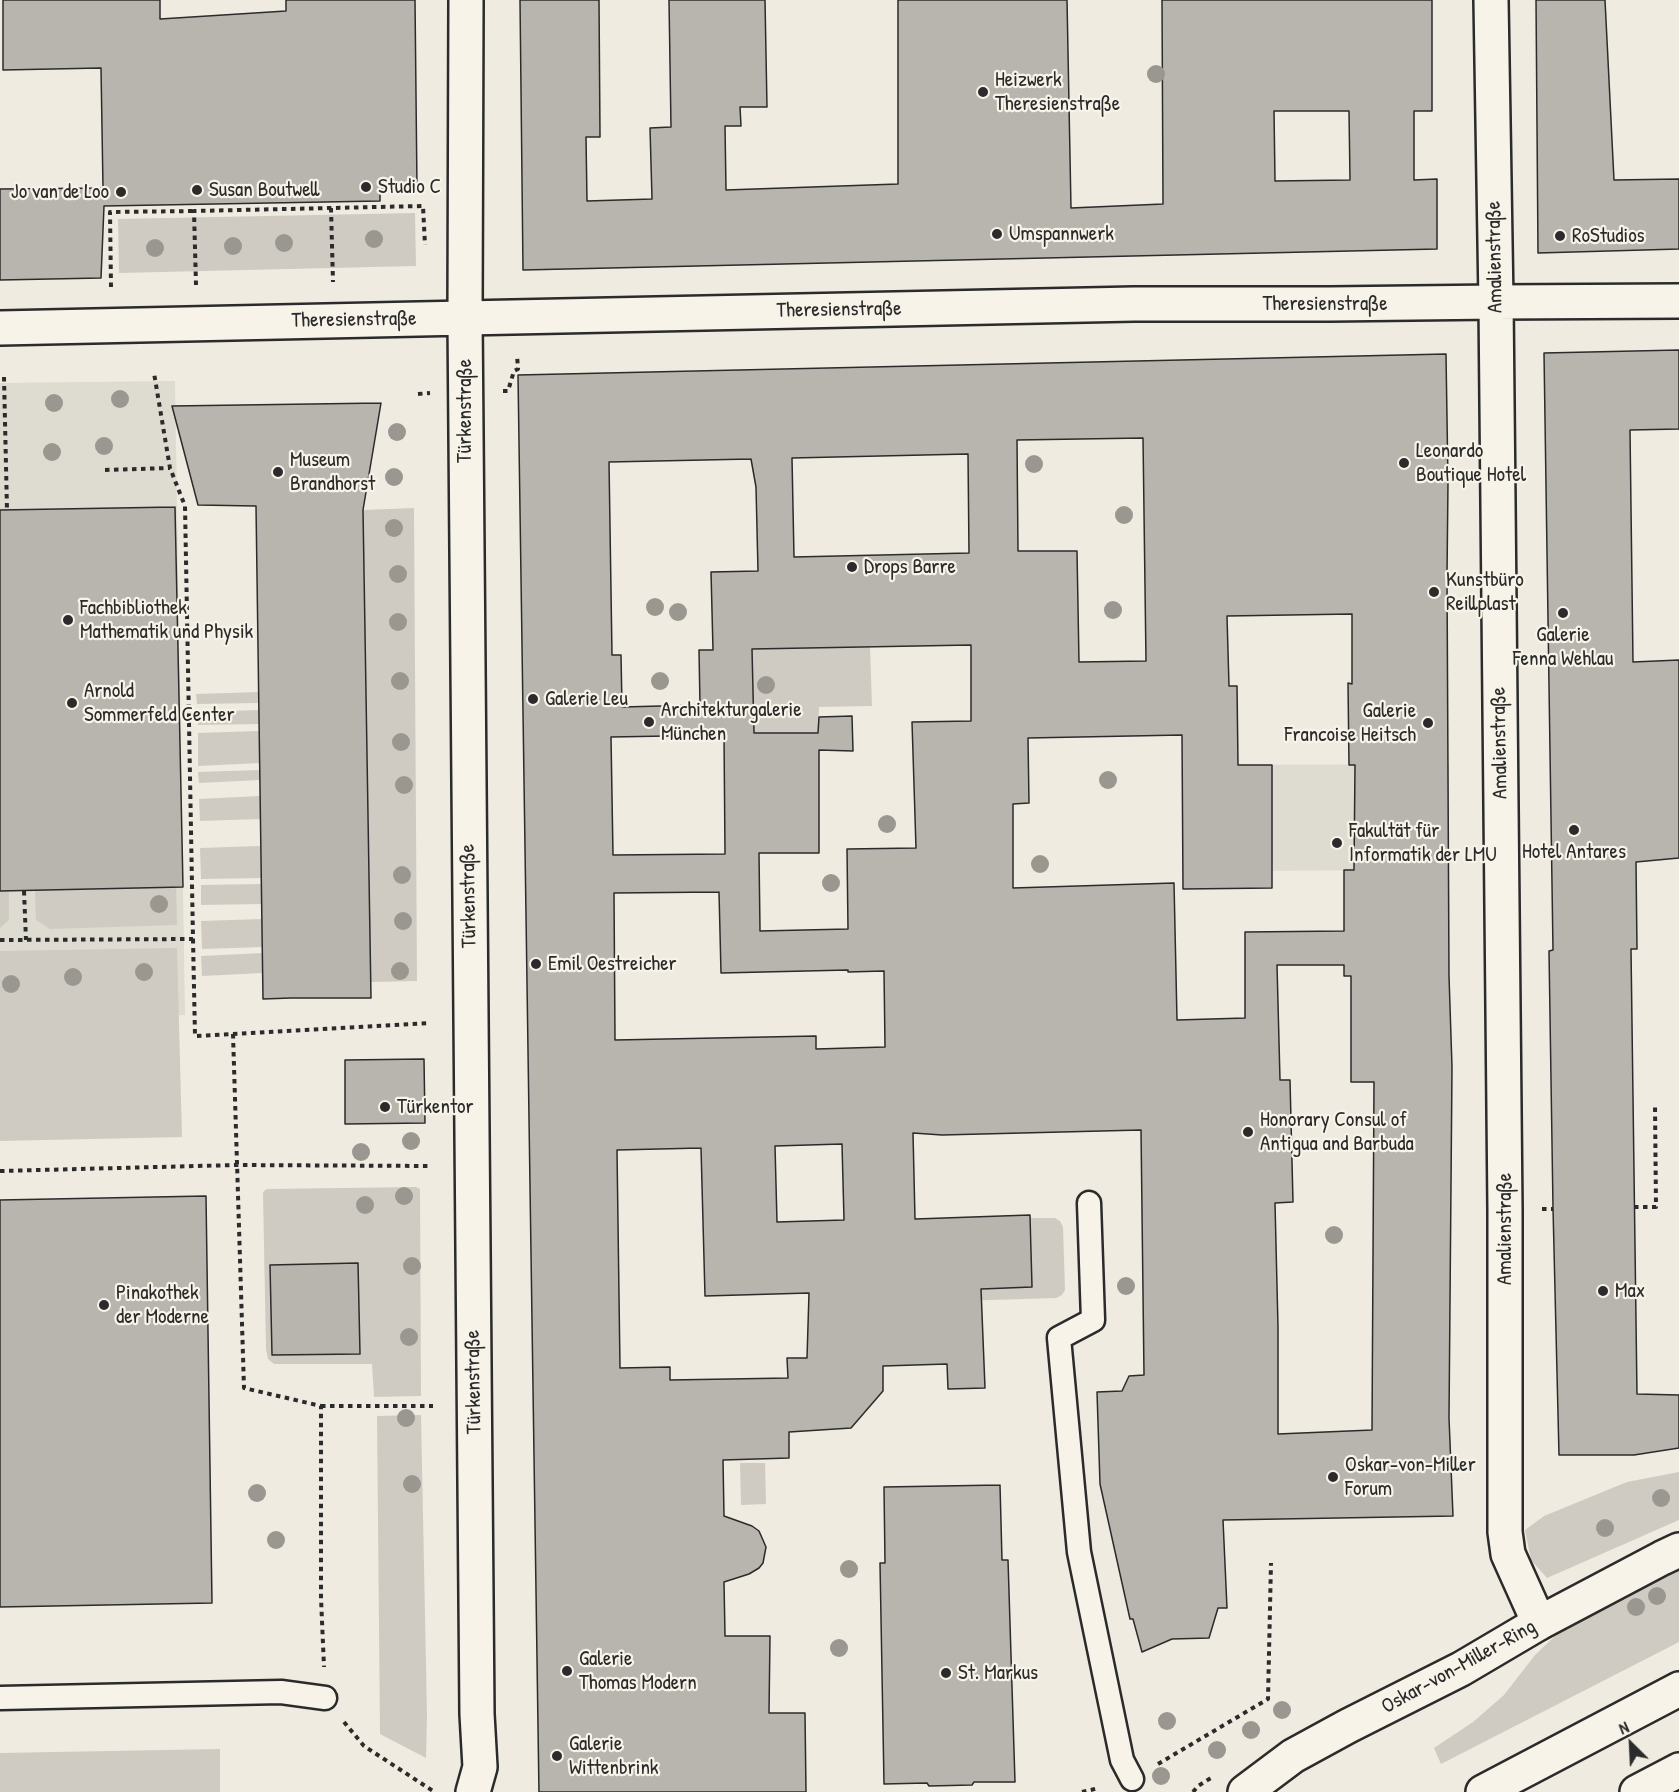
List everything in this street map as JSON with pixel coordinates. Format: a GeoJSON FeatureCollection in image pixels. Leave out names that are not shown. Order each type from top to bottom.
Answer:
{"type":"FeatureCollection","features":[{"type":"Feature","properties":{"kind":"street","name":"Türkenstraße"},"geometry":{"type":"LineString","coordinates":[[466,0],[465,318],[477,1714],[480,1784]]}},
{"type":"Feature","properties":{"kind":"street","name":"Amalienstraße"},"geometry":{"type":"LineString","coordinates":[[1491,0],[1505,1210],[1504,1532],[1508,1554],[1539,1623]]}},
{"type":"Feature","properties":{"kind":"street","name":"Theresienstraße"},"geometry":{"type":"LineString","coordinates":[[0,328],[1122,304],[1679,301]]}},
{"type":"Feature","properties":{"kind":"street","name":"Oskar-von-Miller-Ring"},"geometry":{"type":"LineString","coordinates":[[1245,1792],[1293,1756],[1461,1669],[1539,1623],[1679,1551]]}},
{"type":"Feature","properties":{"kind":"street"},"geometry":{"type":"LineString","coordinates":[[1483,1791],[1679,1689]]}},
{"type":"Feature","properties":{"kind":"street"},"geometry":{"type":"LineString","coordinates":[[1637,1792],[1679,1770]]}},
{"type":"Feature","properties":{"kind":"lane"},"geometry":{"type":"LineString","coordinates":[[1089,1203],[1093,1320],[1059,1338],[1079,1552],[1122,1760],[1132,1779]]}},
{"type":"Feature","properties":{"kind":"lane"},"geometry":{"type":"LineString","coordinates":[[0,1698],[281,1692],[325,1698]]}},
{"type":"Feature","properties":{"kind":"path"},"geometry":{"type":"LineString","coordinates":[[111,288],[110,213],[423,206],[425,248]]}},
{"type":"Feature","properties":{"kind":"path"},"geometry":{"type":"LineString","coordinates":[[331,208],[333,282]]}},
{"type":"Feature","properties":{"kind":"path"},"geometry":{"type":"LineString","coordinates":[[194,211],[196,285]]}},
{"type":"Feature","properties":{"kind":"path"},"geometry":{"type":"LineString","coordinates":[[154,373],[170,468],[185,506],[195,1036],[429,1023]]}},
{"type":"Feature","properties":{"kind":"path"},"geometry":{"type":"LineString","coordinates":[[4,377],[7,510]]}},
{"type":"Feature","properties":{"kind":"path"},"geometry":{"type":"LineString","coordinates":[[105,470],[170,468]]}},
{"type":"Feature","properties":{"kind":"path"},"geometry":{"type":"LineString","coordinates":[[24,891],[26,940]]}},
{"type":"Feature","properties":{"kind":"path"},"geometry":{"type":"LineString","coordinates":[[0,940],[193,939]]}},
{"type":"Feature","properties":{"kind":"path"},"geometry":{"type":"LineString","coordinates":[[233,1034],[244,1388],[321,1406],[433,1406]]}},
{"type":"Feature","properties":{"kind":"path"},"geometry":{"type":"LineString","coordinates":[[1634,1207],[1656,1206],[1655,1105]]}},
{"type":"Feature","properties":{"kind":"path"},"geometry":{"type":"LineString","coordinates":[[0,1171],[237,1165],[431,1166]]}},
{"type":"Feature","properties":{"kind":"path"},"geometry":{"type":"LineString","coordinates":[[321,1406],[321,1598],[325,1698]]}},
{"type":"Feature","properties":{"kind":"path"},"geometry":{"type":"LineString","coordinates":[[1082,1792],[1132,1779],[1268,1700],[1270,1563]]}},
{"type":"Feature","properties":{"kind":"path"},"geometry":{"type":"LineString","coordinates":[[364,1746],[433,1791]]}},
{"type":"Feature","properties":{"kind":"shaded area"},"geometry":{"type":"Polygon","coordinates":[[[415,213],[416,266],[119,273],[118,219],[415,213]]]}},
{"type":"Feature","properties":{"kind":"shaded area"},"geometry":{"type":"Polygon","coordinates":[[[175,381],[185,1015],[0,1022],[0,383],[175,381]]]}},
{"type":"Feature","properties":{"kind":"shaded area"},"geometry":{"type":"Polygon","coordinates":[[[414,508],[417,981],[371,982],[363,510],[414,508]]]}},
{"type":"Feature","properties":{"kind":"shaded area"},"geometry":{"type":"Polygon","coordinates":[[[870,647],[872,706],[819,707],[818,733],[754,733],[752,649],[870,647]]]}},
{"type":"Feature","properties":{"kind":"shaded area"},"geometry":{"type":"Polygon","coordinates":[[[259,692],[259,703],[197,704],[196,694],[259,692]]]}},
{"type":"Feature","properties":{"kind":"shaded area"},"geometry":{"type":"Polygon","coordinates":[[[260,710],[260,724],[198,725],[198,712],[260,710]]]}},
{"type":"Feature","properties":{"kind":"shaded area"},"geometry":{"type":"Polygon","coordinates":[[[259,731],[260,763],[198,766],[198,733],[259,731]]]}},
{"type":"Feature","properties":{"kind":"shaded area","name":"Fakultät für Informatik der LMU"},"geometry":{"type":"Polygon","coordinates":[[[1449,764],[1449,870],[1226,871],[1226,765],[1449,764]]]}},
{"type":"Feature","properties":{"kind":"shaded area"},"geometry":{"type":"Polygon","coordinates":[[[260,770],[260,780],[199,783],[198,772],[260,770]]]}},
{"type":"Feature","properties":{"kind":"shaded area"},"geometry":{"type":"Polygon","coordinates":[[[260,796],[261,819],[200,821],[199,799],[260,796]]]}},
{"type":"Feature","properties":{"kind":"shaded area"},"geometry":{"type":"Polygon","coordinates":[[[261,846],[262,878],[201,879],[200,848],[261,846]]]}},
{"type":"Feature","properties":{"kind":"shaded area"},"geometry":{"type":"Polygon","coordinates":[[[262,884],[262,904],[201,905],[201,885],[262,884]]]}},
{"type":"Feature","properties":{"kind":"shaded area"},"geometry":{"type":"Polygon","coordinates":[[[176,887],[177,925],[50,929],[36,920],[35,891],[176,887]]]}},
{"type":"Feature","properties":{"kind":"shaded area"},"geometry":{"type":"Polygon","coordinates":[[[0,891],[9,891],[9,920],[0,928],[0,891]]]}},
{"type":"Feature","properties":{"kind":"shaded area"},"geometry":{"type":"Polygon","coordinates":[[[262,919],[263,947],[202,949],[201,921],[262,919]]]}},
{"type":"Feature","properties":{"kind":"shaded area"},"geometry":{"type":"Polygon","coordinates":[[[177,948],[182,1137],[0,1141],[0,951],[177,948]]]}},
{"type":"Feature","properties":{"kind":"shaded area"},"geometry":{"type":"Polygon","coordinates":[[[263,953],[263,973],[202,976],[201,956],[263,953]]]}},
{"type":"Feature","properties":{"kind":"shaded area"},"geometry":{"type":"Polygon","coordinates":[[[416,1187],[420,1189],[421,1396],[374,1397],[372,1364],[274,1364],[268,1359],[266,1349],[263,1193],[265,1190],[416,1187]]]}},
{"type":"Feature","properties":{"kind":"shaded area"},"geometry":{"type":"Polygon","coordinates":[[[1031,1218],[1055,1218],[1063,1227],[1065,1290],[1062,1295],[1056,1298],[927,1302],[926,1290],[1032,1287],[1031,1218]]]}},
{"type":"Feature","properties":{"kind":"shaded area"},"geometry":{"type":"Polygon","coordinates":[[[421,1415],[426,1758],[380,1734],[377,1416],[421,1415]]]}},
{"type":"Feature","properties":{"kind":"shaded area"},"geometry":{"type":"Polygon","coordinates":[[[740,1463],[765,1463],[766,1504],[741,1505],[740,1463]]]}},
{"type":"Feature","properties":{"kind":"shaded area"},"geometry":{"type":"Polygon","coordinates":[[[1679,1472],[1679,1520],[1547,1578],[1531,1560],[1525,1530],[1544,1516],[1627,1482],[1679,1472]]]}},
{"type":"Feature","properties":{"kind":"shaded area"},"geometry":{"type":"Polygon","coordinates":[[[1679,1562],[1679,1642],[1441,1764],[1434,1748],[1473,1722],[1504,1695],[1535,1655],[1570,1622],[1679,1562]]]}},
{"type":"Feature","properties":{"kind":"shaded area"},"geometry":{"type":"Polygon","coordinates":[[[220,1749],[220,1792],[0,1792],[0,1753],[220,1749]]]}},
{"type":"Feature","properties":{"kind":"building"},"geometry":{"type":"Polygon","coordinates":[[[3,0],[160,0],[160,19],[286,11],[286,0],[415,0],[417,188],[380,189],[380,201],[104,206],[101,278],[0,280],[0,189],[103,188],[101,68],[3,70],[3,0]]]}},
{"type":"Feature","properties":{"kind":"building"},"geometry":{"type":"Polygon","coordinates":[[[520,0],[599,0],[600,137],[586,137],[587,201],[652,199],[650,128],[671,127],[669,0],[765,0],[767,107],[740,107],[741,126],[725,126],[726,190],[898,184],[898,0],[1067,0],[1071,208],[1163,204],[1162,0],[1432,0],[1432,111],[1414,111],[1414,180],[1437,179],[1437,249],[523,270],[520,0]],[[1274,111],[1275,181],[1350,180],[1349,111],[1274,111]]]}},
{"type":"Feature","properties":{"kind":"building"},"geometry":{"type":"Polygon","coordinates":[[[1536,0],[1605,0],[1614,180],[1679,179],[1679,249],[1538,253],[1536,0]]]}},
{"type":"Feature","properties":{"kind":"building"},"geometry":{"type":"Polygon","coordinates":[[[1679,350],[1679,429],[1630,430],[1633,662],[1679,660],[1679,858],[1636,862],[1637,949],[1631,949],[1637,1394],[1679,1395],[1679,1448],[1634,1455],[1559,1455],[1549,951],[1553,950],[1544,353],[1679,350]]]}},
{"type":"Feature","properties":{"kind":"building"},"geometry":{"type":"Polygon","coordinates":[[[1446,354],[1449,976],[1452,1067],[1449,1418],[1453,1516],[1223,1520],[1227,1608],[1218,1608],[1209,1638],[1172,1639],[1142,1652],[1133,1619],[1130,1619],[1100,1484],[1097,1392],[1122,1391],[1129,1376],[1144,1375],[1141,1130],[942,1135],[913,1133],[915,1219],[1030,1215],[1032,1287],[981,1289],[985,1388],[948,1389],[947,1364],[883,1366],[883,1391],[851,1428],[789,1432],[789,1458],[723,1460],[724,1516],[752,1526],[759,1531],[766,1547],[763,1563],[759,1568],[749,1574],[724,1582],[725,1636],[770,1636],[769,1713],[805,1713],[806,1792],[539,1792],[518,375],[1446,354]],[[1143,438],[1017,440],[1018,551],[1077,551],[1079,662],[1146,661],[1143,438]],[[968,454],[792,458],[794,557],[969,553],[968,454]],[[751,459],[609,462],[612,655],[621,655],[622,707],[700,705],[699,650],[713,650],[711,572],[758,571],[756,487],[751,459]],[[1352,614],[1227,616],[1229,686],[1237,686],[1238,765],[1272,765],[1272,888],[1183,889],[1182,735],[1028,738],[1029,803],[1013,804],[1013,888],[1174,883],[1177,1020],[1245,1018],[1245,932],[1344,931],[1344,870],[1354,870],[1355,765],[1349,765],[1348,683],[1352,684],[1352,614]],[[971,645],[752,649],[754,733],[818,733],[819,717],[852,716],[853,751],[819,750],[819,853],[759,853],[760,931],[848,929],[847,849],[916,848],[912,722],[971,721],[971,645]],[[724,735],[611,737],[613,855],[725,854],[724,735]],[[719,892],[614,893],[615,1040],[816,1036],[816,1049],[885,1047],[884,971],[721,973],[719,892]],[[1277,965],[1280,1080],[1290,1080],[1293,1202],[1275,1203],[1278,1434],[1372,1430],[1374,1082],[1351,1082],[1351,976],[1344,976],[1344,965],[1277,965]],[[842,1144],[775,1146],[777,1222],[844,1220],[842,1144]],[[701,1148],[617,1150],[620,1368],[670,1367],[670,1380],[788,1378],[787,1358],[807,1358],[809,1293],[705,1296],[701,1148]]]}},
{"type":"Feature","properties":{"kind":"building"},"geometry":{"type":"Polygon","coordinates":[[[381,403],[363,510],[371,998],[263,999],[256,506],[198,505],[172,406],[381,403]]]}},
{"type":"Feature","properties":{"kind":"building"},"geometry":{"type":"Polygon","coordinates":[[[175,507],[183,887],[0,891],[0,510],[175,507]]]}},
{"type":"Feature","properties":{"kind":"building","name":"Türkentor"},"geometry":{"type":"Polygon","coordinates":[[[424,1059],[425,1123],[345,1124],[345,1060],[424,1059]]]}},
{"type":"Feature","properties":{"kind":"building","name":"Pinakothek der Moderne"},"geometry":{"type":"Polygon","coordinates":[[[206,1196],[212,1603],[0,1607],[0,1200],[206,1196]]]}},
{"type":"Feature","properties":{"kind":"building"},"geometry":{"type":"Polygon","coordinates":[[[358,1263],[360,1354],[272,1355],[270,1265],[358,1263]]]}},
{"type":"Feature","properties":{"kind":"building","name":"St. Markus"},"geometry":{"type":"Polygon","coordinates":[[[1000,1485],[1002,1560],[1008,1560],[1015,1782],[974,1782],[972,1785],[929,1786],[927,1783],[884,1784],[880,1563],[885,1563],[884,1487],[1000,1485]]]}},
{"type":"Feature","properties":{"kind":"place","name":"Heizwerk Theresienstraße"},"geometry":{"type":"Point","coordinates":[983,92]}},
{"type":"Feature","properties":{"kind":"place","name":"Studio C"},"geometry":{"type":"Point","coordinates":[366,187]}},
{"type":"Feature","properties":{"kind":"place","name":"Susan Boutwell"},"geometry":{"type":"Point","coordinates":[197,190]}},
{"type":"Feature","properties":{"kind":"place","name":"Jo van de Loo"},"geometry":{"type":"Point","coordinates":[121,192]}},
{"type":"Feature","properties":{"kind":"place","name":"Umspannwerk"},"geometry":{"type":"Point","coordinates":[997,234]}},
{"type":"Feature","properties":{"kind":"place","name":"RoStudios"},"geometry":{"type":"Point","coordinates":[1560,236]}},
{"type":"Feature","properties":{"kind":"place","name":"Leonardo Boutique Hotel"},"geometry":{"type":"Point","coordinates":[1404,463]}},
{"type":"Feature","properties":{"kind":"place","name":"Museum Brandhorst"},"geometry":{"type":"Point","coordinates":[278,472]}},
{"type":"Feature","properties":{"kind":"place","name":"Drops Barre"},"geometry":{"type":"Point","coordinates":[852,567]}},
{"type":"Feature","properties":{"kind":"place","name":"Kunstbüro Reillplast"},"geometry":{"type":"Point","coordinates":[1434,592]}},
{"type":"Feature","properties":{"kind":"place","name":"Galerie Fenna Wehlau"},"geometry":{"type":"Point","coordinates":[1563,613]}},
{"type":"Feature","properties":{"kind":"place","name":"Fachbibliothek Mathematik und Physik"},"geometry":{"type":"Point","coordinates":[68,620]}},
{"type":"Feature","properties":{"kind":"place","name":"Galerie Leu"},"geometry":{"type":"Point","coordinates":[533,699]}},
{"type":"Feature","properties":{"kind":"place","name":"Arnold Sommerfeld Center"},"geometry":{"type":"Point","coordinates":[72,703]}},
{"type":"Feature","properties":{"kind":"place","name":"Architekturgalerie München"},"geometry":{"type":"Point","coordinates":[649,722]}},
{"type":"Feature","properties":{"kind":"place","name":"Galerie Francoise Heitsch"},"geometry":{"type":"Point","coordinates":[1428,723]}},
{"type":"Feature","properties":{"kind":"place","name":"Hotel Antares"},"geometry":{"type":"Point","coordinates":[1574,830]}},
{"type":"Feature","properties":{"kind":"place","name":"Fakultät für Informatik der LMU"},"geometry":{"type":"Point","coordinates":[1337,843]}},
{"type":"Feature","properties":{"kind":"place","name":"Emil Oestreicher"},"geometry":{"type":"Point","coordinates":[536,964]}},
{"type":"Feature","properties":{"kind":"place","name":"Türkentor"},"geometry":{"type":"Point","coordinates":[385,1107]}},
{"type":"Feature","properties":{"kind":"place","name":"Honorary Consul of Antigua and Barbuda"},"geometry":{"type":"Point","coordinates":[1248,1132]}},
{"type":"Feature","properties":{"kind":"place","name":"Max"},"geometry":{"type":"Point","coordinates":[1603,1291]}},
{"type":"Feature","properties":{"kind":"place","name":"Pinakothek der Moderne"},"geometry":{"type":"Point","coordinates":[104,1305]}},
{"type":"Feature","properties":{"kind":"place","name":"Oskar-von-Miller Forum"},"geometry":{"type":"Point","coordinates":[1333,1477]}},
{"type":"Feature","properties":{"kind":"place","name":"Galerie Thomas Modern"},"geometry":{"type":"Point","coordinates":[567,1671]}},
{"type":"Feature","properties":{"kind":"place","name":"St. Markus"},"geometry":{"type":"Point","coordinates":[946,1673]}},
{"type":"Feature","properties":{"kind":"place","name":"Galerie Wittenbrink"},"geometry":{"type":"Point","coordinates":[557,1756]}}]}
